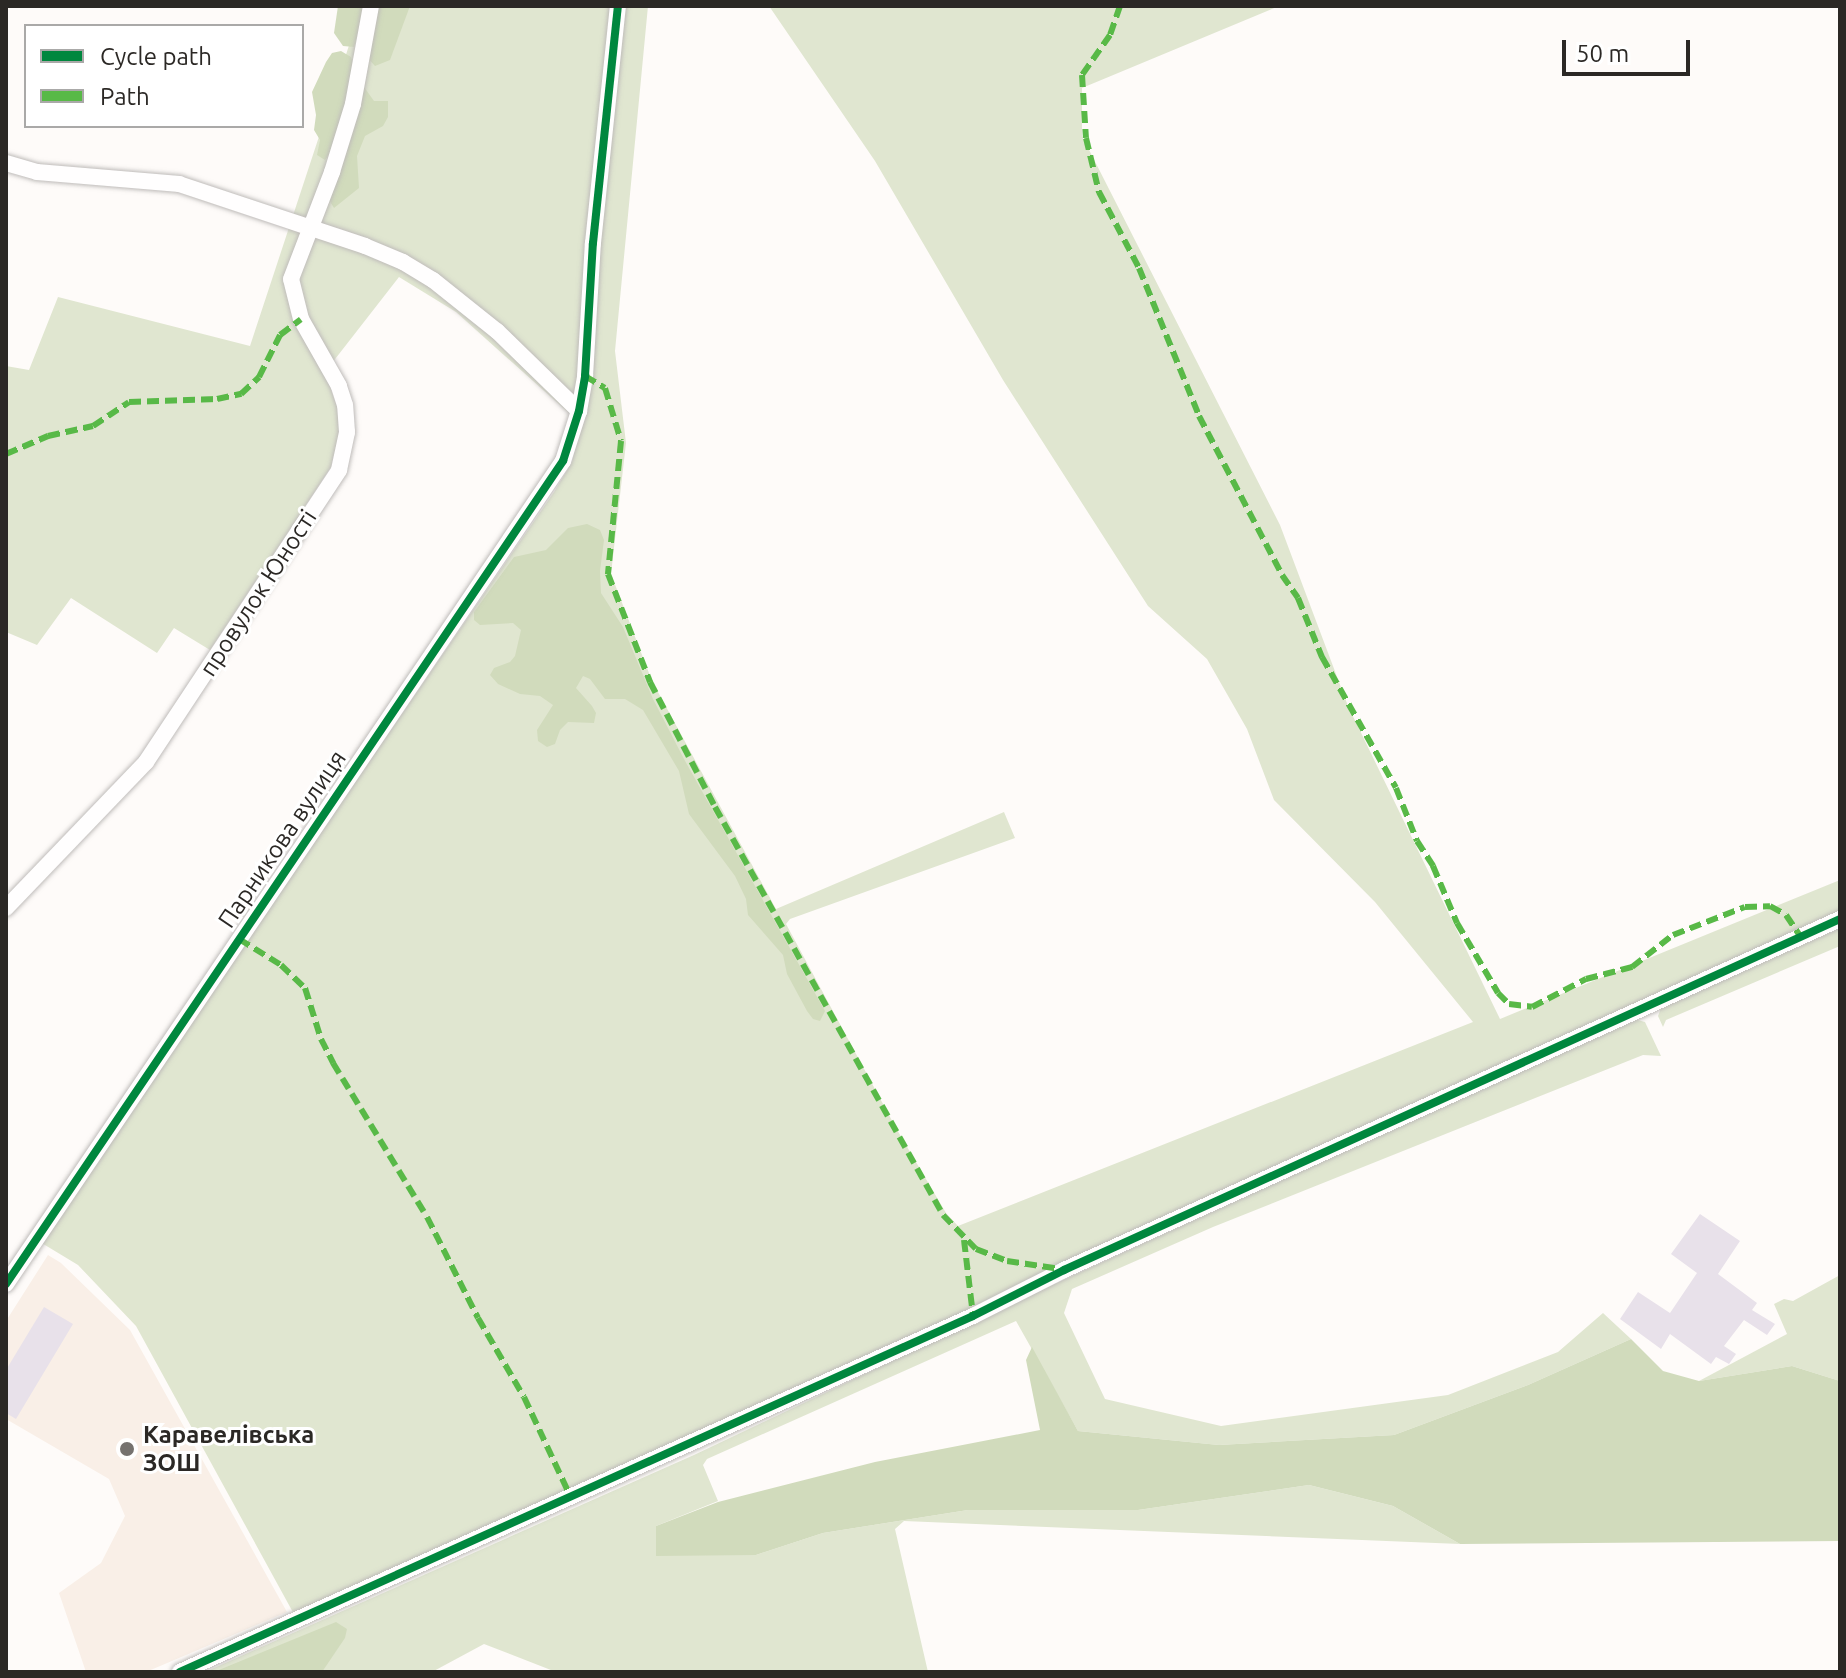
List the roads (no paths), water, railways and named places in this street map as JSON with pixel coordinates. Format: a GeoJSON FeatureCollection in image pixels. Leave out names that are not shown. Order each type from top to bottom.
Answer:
{"type":"FeatureCollection","features":[{"type":"Feature","properties":{"kind":"street","name":"провулок Юності"},"geometry":{"type":"LineString","coordinates":[[6,908],[146,762],[339,470],[347,432],[345,405],[293,294],[294,266],[332,172],[353,104],[371,6]]}},
{"type":"Feature","properties":{"kind":"street","name":"Парникова вулиця"},"geometry":{"type":"LineString","coordinates":[[6,1284],[50,1214],[563,461],[579,411],[618,6]]}},
{"type":"Feature","properties":{"kind":"street"},"geometry":{"type":"LineString","coordinates":[[6,163],[37,172],[179,184],[378,251],[433,280],[529,359],[579,411]]}},
{"type":"Feature","properties":{"kind":"street"},"geometry":{"type":"LineString","coordinates":[[180,1672],[930,1336],[1064,1270],[1840,919]]}},
{"type":"Feature","properties":{"kind":"place","name":"Каравелівська ЗОШ"},"geometry":{"type":"Point","coordinates":[127,1449]}}]}
